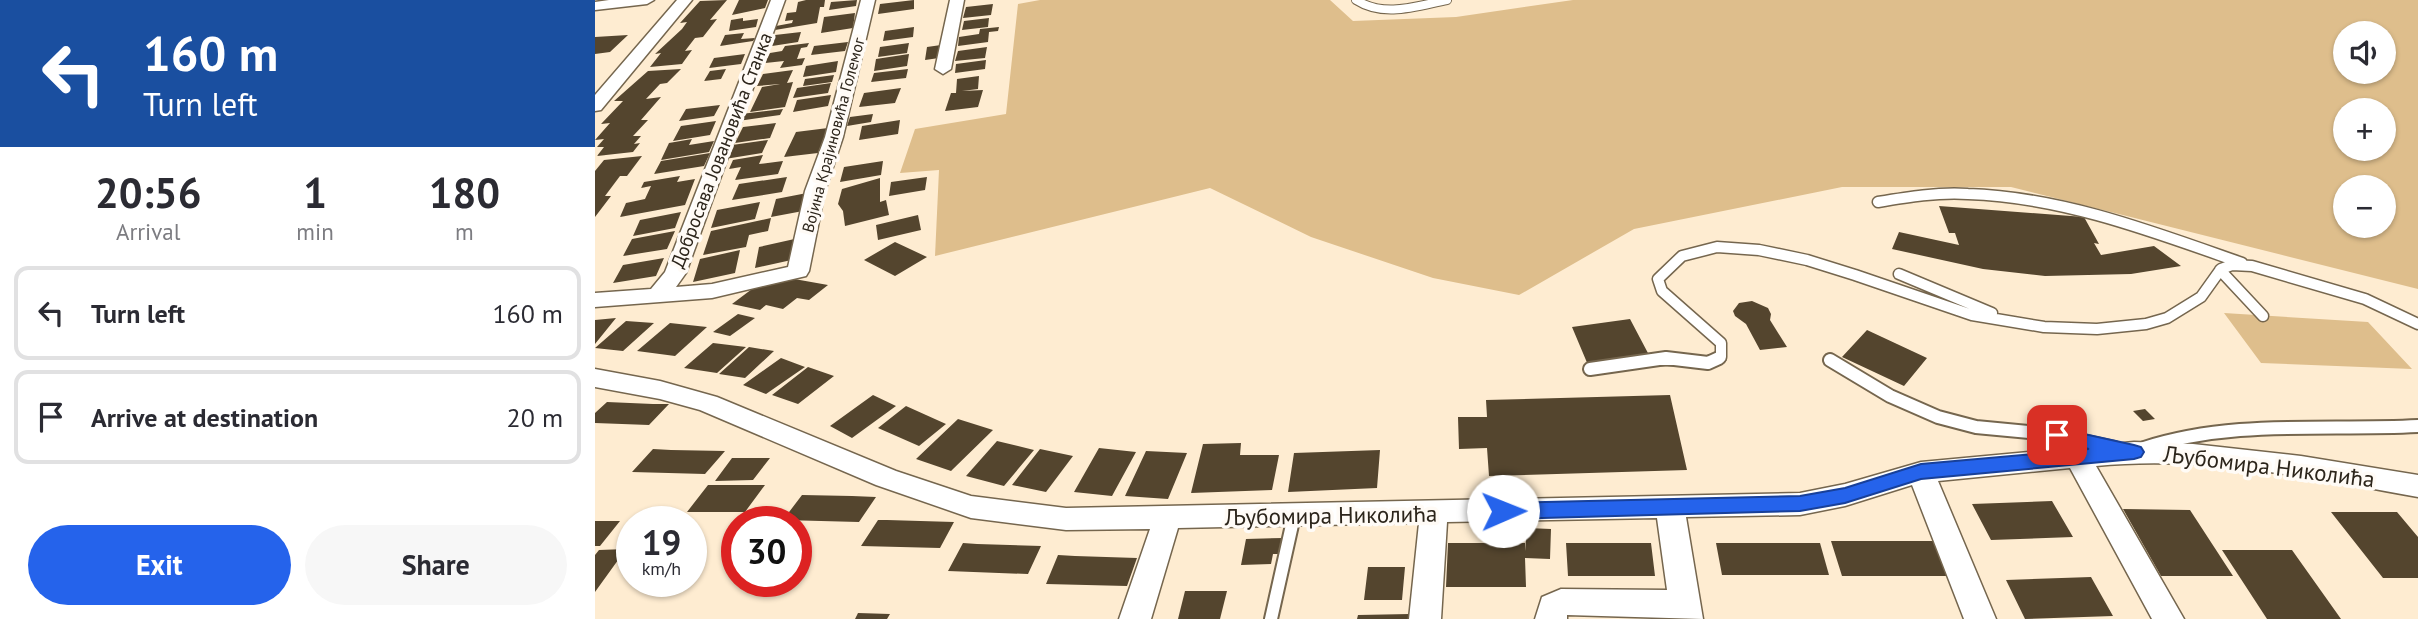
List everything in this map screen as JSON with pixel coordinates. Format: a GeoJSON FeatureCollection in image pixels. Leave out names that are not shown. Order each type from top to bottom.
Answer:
{"type":"FeatureCollection","features":[{"type":"Feature","properties":{"kind":"street"},"geometry":{"type":"LineString","coordinates":[[595,6],[647,0]]}},
{"type":"Feature","properties":{"kind":"street"},"geometry":{"type":"LineString","coordinates":[[595,106],[685,0]]}},
{"type":"Feature","properties":{"kind":"street","name":"Добросава Јовановића Станка"},"geometry":{"type":"LineString","coordinates":[[657,296],[675,273],[778,0]]}},
{"type":"Feature","properties":{"kind":"street","name":"Војина Крајиновића Големог"},"geometry":{"type":"LineString","coordinates":[[657,296],[712,291],[798,271],[815,191],[834,137],[868,0]]}},
{"type":"Feature","properties":{"kind":"street"},"geometry":{"type":"LineString","coordinates":[[943,69],[957,0]]}},
{"type":"Feature","properties":{"kind":"street"},"geometry":{"type":"LineString","coordinates":[[595,300],[657,296]]}},
{"type":"Feature","properties":{"kind":"street","name":"Љубомира Николића"},"geometry":{"type":"LineString","coordinates":[[596,379],[660,390],[708,403],[886,478],[971,507],[1066,519],[1800,504],[1845,495],[1921,472],[2134,452],[2193,454],[2301,466],[2418,486]]}},
{"type":"Feature","properties":{"kind":"street"},"geometry":{"type":"LineString","coordinates":[[2077,456],[2168,619]]}},
{"type":"Feature","properties":{"kind":"street"},"geometry":{"type":"LineString","coordinates":[[1921,472],[1980,619]]}},
{"type":"Feature","properties":{"kind":"street"},"geometry":{"type":"LineString","coordinates":[[1551,619],[1553,607],[1561,602],[1686,611],[1670,508]]}},
{"type":"Feature","properties":{"kind":"street"},"geometry":{"type":"LineString","coordinates":[[1425,619],[1434,512]]}},
{"type":"Feature","properties":{"kind":"street"},"geometry":{"type":"LineString","coordinates":[[1135,619],[1167,519]]}},
{"type":"Feature","properties":{"kind":"lane"},"geometry":{"type":"LineString","coordinates":[[1356,0],[1368,8],[1380,9],[1412,7],[1447,0]]}},
{"type":"Feature","properties":{"kind":"lane"},"geometry":{"type":"LineString","coordinates":[[1878,202],[1910,194],[1946,192],[2006,197],[2110,220],[2365,299],[2418,324]]}},
{"type":"Feature","properties":{"kind":"lane"},"geometry":{"type":"LineString","coordinates":[[1590,369],[1646,359],[1666,358],[1708,363],[1721,357],[1721,343],[1662,291],[1658,279],[1663,270],[1678,259],[1699,250],[1722,246],[1747,246],[1783,253],[1950,309],[2018,322],[2105,329],[2138,327],[2192,306],[2209,289],[2220,270],[2232,265],[2252,266]]}},
{"type":"Feature","properties":{"kind":"lane"},"geometry":{"type":"LineString","coordinates":[[2220,270],[2263,316]]}},
{"type":"Feature","properties":{"kind":"lane"},"geometry":{"type":"LineString","coordinates":[[1899,274],[1930,289],[2018,322]]}},
{"type":"Feature","properties":{"kind":"lane"},"geometry":{"type":"LineString","coordinates":[[1830,360],[1881,392],[1921,411],[1956,423],[1987,429],[2057,435],[2134,452],[2169,438],[2206,430],[2418,426]]}},
{"type":"Feature","properties":{"kind":"lane"},"geometry":{"type":"LineString","coordinates":[[1271,619],[1294,516]]}},
{"type":"Feature","properties":{"kind":"shaded area"},"geometry":{"type":"Polygon","coordinates":[[[1040,0],[1330,0],[1353,21],[1456,17],[1573,0],[2418,0],[2418,289],[2011,187],[1842,187],[1634,229],[1519,295],[1433,278],[1311,237],[1210,188],[935,256],[939,170],[900,173],[915,129],[1006,114],[1018,4],[1040,0]]]}},
{"type":"Feature","properties":{"kind":"shaded area"},"geometry":{"type":"Polygon","coordinates":[[[2224,313],[2368,322],[2412,369],[2261,363],[2224,313]]]}},
{"type":"Feature","properties":{"kind":"building"},"geometry":{"type":"Polygon","coordinates":[[[727,0],[710,20],[717,19],[703,37],[695,38],[685,51],[692,50],[682,64],[650,67],[661,53],[655,54],[682,29],[687,22],[680,23],[700,1],[727,0]]]}},
{"type":"Feature","properties":{"kind":"building"},"geometry":{"type":"Polygon","coordinates":[[[739,0],[768,0],[765,8],[732,15],[739,0]]]}},
{"type":"Feature","properties":{"kind":"building"},"geometry":{"type":"Polygon","coordinates":[[[825,0],[824,7],[820,7],[817,23],[775,30],[776,26],[792,23],[793,20],[785,21],[787,13],[796,12],[798,2],[825,0]]]}},
{"type":"Feature","properties":{"kind":"building"},"geometry":{"type":"Polygon","coordinates":[[[857,0],[856,6],[829,10],[831,2],[857,0]]]}},
{"type":"Feature","properties":{"kind":"building"},"geometry":{"type":"Polygon","coordinates":[[[914,0],[914,9],[878,14],[880,4],[914,0]]]}},
{"type":"Feature","properties":{"kind":"building"},"geometry":{"type":"Polygon","coordinates":[[[993,4],[991,15],[963,18],[966,7],[993,4]]]}},
{"type":"Feature","properties":{"kind":"building"},"geometry":{"type":"Polygon","coordinates":[[[855,13],[853,28],[821,33],[824,17],[855,13]]]}},
{"type":"Feature","properties":{"kind":"building"},"geometry":{"type":"Polygon","coordinates":[[[743,18],[743,21],[758,19],[756,27],[729,31],[731,20],[743,18]]]}},
{"type":"Feature","properties":{"kind":"building"},"geometry":{"type":"Polygon","coordinates":[[[989,18],[988,27],[962,30],[964,21],[989,18]]]}},
{"type":"Feature","properties":{"kind":"building"},"geometry":{"type":"Polygon","coordinates":[[[914,27],[913,37],[883,41],[885,31],[914,27]]]}},
{"type":"Feature","properties":{"kind":"building"},"geometry":{"type":"Polygon","coordinates":[[[999,27],[998,31],[989,32],[988,42],[958,46],[959,37],[979,34],[980,29],[999,27]]]}},
{"type":"Feature","properties":{"kind":"building"},"geometry":{"type":"Polygon","coordinates":[[[801,32],[798,42],[772,46],[775,35],[801,32]]]}},
{"type":"Feature","properties":{"kind":"building"},"geometry":{"type":"Polygon","coordinates":[[[744,33],[741,39],[755,38],[753,41],[720,46],[725,35],[744,33]]]}},
{"type":"Feature","properties":{"kind":"building"},"geometry":{"type":"Polygon","coordinates":[[[628,35],[610,52],[595,54],[595,37],[628,35]]]}},
{"type":"Feature","properties":{"kind":"building"},"geometry":{"type":"Polygon","coordinates":[[[848,42],[845,51],[811,55],[814,46],[848,42]]]}},
{"type":"Feature","properties":{"kind":"building"},"geometry":{"type":"Polygon","coordinates":[[[809,43],[807,47],[801,48],[797,59],[805,58],[802,65],[780,68],[784,61],[765,63],[770,53],[782,51],[785,46],[809,43]]]}},
{"type":"Feature","properties":{"kind":"building"},"geometry":{"type":"Polygon","coordinates":[[[909,43],[907,53],[878,57],[880,47],[909,43]]]}},
{"type":"Feature","properties":{"kind":"building"},"geometry":{"type":"Polygon","coordinates":[[[941,45],[939,58],[925,60],[927,47],[941,45]]]}},
{"type":"Feature","properties":{"kind":"building"},"geometry":{"type":"Polygon","coordinates":[[[987,47],[985,58],[955,61],[958,51],[987,47]]]}},
{"type":"Feature","properties":{"kind":"building"},"geometry":{"type":"Polygon","coordinates":[[[745,54],[741,64],[709,68],[714,58],[745,54]]]}},
{"type":"Feature","properties":{"kind":"building"},"geometry":{"type":"Polygon","coordinates":[[[909,54],[907,66],[874,71],[876,59],[909,54]]]}},
{"type":"Feature","properties":{"kind":"building"},"geometry":{"type":"Polygon","coordinates":[[[986,60],[985,69],[955,73],[956,64],[986,60]]]}},
{"type":"Feature","properties":{"kind":"building"},"geometry":{"type":"Polygon","coordinates":[[[838,61],[836,72],[803,77],[806,66],[838,61]]]}},
{"type":"Feature","properties":{"kind":"building"},"geometry":{"type":"Polygon","coordinates":[[[681,69],[667,83],[660,84],[646,99],[661,97],[641,120],[648,120],[633,136],[641,136],[634,144],[640,143],[633,152],[597,156],[604,147],[597,147],[604,139],[595,140],[610,123],[601,124],[623,101],[614,101],[648,71],[681,69]]]}},
{"type":"Feature","properties":{"kind":"building"},"geometry":{"type":"Polygon","coordinates":[[[726,69],[721,79],[704,81],[710,71],[726,69]]]}},
{"type":"Feature","properties":{"kind":"building"},"geometry":{"type":"Polygon","coordinates":[[[908,69],[906,78],[871,82],[874,73],[908,69]]]}},
{"type":"Feature","properties":{"kind":"building"},"geometry":{"type":"Polygon","coordinates":[[[793,70],[787,83],[793,82],[785,107],[750,112],[762,87],[780,84],[757,86],[763,74],[793,70]]]}},
{"type":"Feature","properties":{"kind":"building"},"geometry":{"type":"Polygon","coordinates":[[[834,75],[832,82],[803,86],[805,79],[834,75]]]}},
{"type":"Feature","properties":{"kind":"building"},"geometry":{"type":"Polygon","coordinates":[[[979,76],[978,89],[962,91],[983,90],[978,107],[945,111],[951,93],[956,93],[957,79],[979,76]]]}},
{"type":"Feature","properties":{"kind":"building"},"geometry":{"type":"Polygon","coordinates":[[[831,83],[828,93],[793,98],[797,88],[831,83]]]}},
{"type":"Feature","properties":{"kind":"building"},"geometry":{"type":"Polygon","coordinates":[[[901,88],[895,103],[859,107],[864,93],[901,88]]]}},
{"type":"Feature","properties":{"kind":"building"},"geometry":{"type":"Polygon","coordinates":[[[831,95],[828,106],[793,112],[797,100],[831,95]]]}},
{"type":"Feature","properties":{"kind":"building"},"geometry":{"type":"Polygon","coordinates":[[[720,105],[714,116],[679,121],[686,109],[720,105]]]}},
{"type":"Feature","properties":{"kind":"building"},"geometry":{"type":"Polygon","coordinates":[[[783,109],[780,115],[738,121],[741,114],[783,109]]]}},
{"type":"Feature","properties":{"kind":"building"},"geometry":{"type":"Polygon","coordinates":[[[873,114],[871,122],[847,126],[850,117],[873,114]]]}},
{"type":"Feature","properties":{"kind":"building"},"geometry":{"type":"Polygon","coordinates":[[[900,120],[898,134],[859,140],[862,126],[900,120]]]}},
{"type":"Feature","properties":{"kind":"building"},"geometry":{"type":"Polygon","coordinates":[[[716,121],[710,135],[673,141],[681,126],[716,121]]]}},
{"type":"Feature","properties":{"kind":"building"},"geometry":{"type":"Polygon","coordinates":[[[776,123],[770,138],[735,143],[743,127],[776,123]]]}},
{"type":"Feature","properties":{"kind":"building"},"geometry":{"type":"Polygon","coordinates":[[[828,128],[818,153],[784,157],[796,132],[828,128]]]}},
{"type":"Feature","properties":{"kind":"building"},"geometry":{"type":"Polygon","coordinates":[[[692,139],[689,145],[714,141],[709,152],[661,160],[669,143],[692,139]]]}},
{"type":"Feature","properties":{"kind":"building"},"geometry":{"type":"Polygon","coordinates":[[[768,140],[762,153],[725,159],[732,145],[768,140]]]}},
{"type":"Feature","properties":{"kind":"building"},"geometry":{"type":"Polygon","coordinates":[[[710,153],[704,166],[654,174],[661,161],[710,153]]]}},
{"type":"Feature","properties":{"kind":"building"},"geometry":{"type":"Polygon","coordinates":[[[763,155],[759,164],[783,161],[778,174],[735,180],[741,167],[729,169],[733,160],[763,155]]]}},
{"type":"Feature","properties":{"kind":"building"},"geometry":{"type":"Polygon","coordinates":[[[642,156],[627,176],[620,176],[605,196],[611,196],[595,217],[595,171],[604,160],[642,156]]]}},
{"type":"Feature","properties":{"kind":"building"},"geometry":{"type":"Polygon","coordinates":[[[883,161],[881,175],[840,182],[844,167],[883,161]]]}},
{"type":"Feature","properties":{"kind":"building"},"geometry":{"type":"Polygon","coordinates":[[[680,176],[677,182],[695,179],[685,205],[620,217],[626,203],[645,199],[651,186],[641,188],[644,182],[680,176]]]}},
{"type":"Feature","properties":{"kind":"building"},"geometry":{"type":"Polygon","coordinates":[[[787,177],[782,192],[732,200],[739,184],[787,177]]]}},
{"type":"Feature","properties":{"kind":"building"},"geometry":{"type":"Polygon","coordinates":[[[927,177],[925,190],[889,196],[891,182],[927,177]]]}},
{"type":"Feature","properties":{"kind":"building"},"geometry":{"type":"Polygon","coordinates":[[[880,178],[880,202],[886,200],[889,215],[845,226],[843,211],[838,204],[842,189],[880,178]]]}},
{"type":"Feature","properties":{"kind":"building"},"geometry":{"type":"Polygon","coordinates":[[[807,193],[803,211],[771,217],[776,199],[807,193]]]}},
{"type":"Feature","properties":{"kind":"building"},"geometry":{"type":"Polygon","coordinates":[[[760,202],[755,219],[711,228],[717,210],[760,202]]]}},
{"type":"Feature","properties":{"kind":"building"},"geometry":{"type":"Polygon","coordinates":[[[1939,206],[2084,217],[2099,244],[2094,243],[2101,255],[2154,246],[2181,266],[2131,274],[2045,276],[1983,269],[1892,249],[1899,232],[1959,245],[1955,233],[1949,233],[1939,206]]]}},
{"type":"Feature","properties":{"kind":"building"},"geometry":{"type":"Polygon","coordinates":[[[681,212],[675,228],[633,236],[640,220],[681,212]]]}},
{"type":"Feature","properties":{"kind":"building"},"geometry":{"type":"Polygon","coordinates":[[[918,215],[921,230],[878,240],[876,225],[918,215]]]}},
{"type":"Feature","properties":{"kind":"building"},"geometry":{"type":"Polygon","coordinates":[[[771,218],[768,231],[749,235],[746,247],[703,255],[711,231],[771,218]]]}},
{"type":"Feature","properties":{"kind":"building"},"geometry":{"type":"Polygon","coordinates":[[[675,231],[667,249],[623,256],[632,239],[675,231]]]}},
{"type":"Feature","properties":{"kind":"building"},"geometry":{"type":"Polygon","coordinates":[[[799,238],[796,259],[755,268],[759,247],[799,238]]]}},
{"type":"Feature","properties":{"kind":"building"},"geometry":{"type":"Polygon","coordinates":[[[895,242],[927,257],[895,276],[864,260],[895,242]]]}},
{"type":"Feature","properties":{"kind":"building"},"geometry":{"type":"Polygon","coordinates":[[[740,250],[735,273],[693,282],[700,259],[740,250]]]}},
{"type":"Feature","properties":{"kind":"building"},"geometry":{"type":"Polygon","coordinates":[[[664,258],[656,276],[613,283],[623,265],[664,258]]]}},
{"type":"Feature","properties":{"kind":"building"},"geometry":{"type":"Polygon","coordinates":[[[783,277],[828,285],[809,300],[797,298],[783,309],[766,305],[760,310],[732,304],[764,280],[783,277]]]}},
{"type":"Feature","properties":{"kind":"building"},"geometry":{"type":"Polygon","coordinates":[[[1752,301],[1768,308],[1770,320],[1787,347],[1760,350],[1746,324],[1735,316],[1733,311],[1739,303],[1752,301]]]}},
{"type":"Feature","properties":{"kind":"building"},"geometry":{"type":"Polygon","coordinates":[[[738,314],[755,318],[730,336],[713,332],[738,314]]]}},
{"type":"Feature","properties":{"kind":"building"},"geometry":{"type":"Polygon","coordinates":[[[616,318],[595,344],[595,320],[616,318]]]}},
{"type":"Feature","properties":{"kind":"building"},"geometry":{"type":"Polygon","coordinates":[[[1630,319],[1649,355],[1588,365],[1572,327],[1630,319]]]}},
{"type":"Feature","properties":{"kind":"building"},"geometry":{"type":"Polygon","coordinates":[[[626,321],[654,323],[623,351],[595,348],[626,321]]]}},
{"type":"Feature","properties":{"kind":"building"},"geometry":{"type":"Polygon","coordinates":[[[670,323],[707,327],[675,356],[637,351],[670,323]]]}},
{"type":"Feature","properties":{"kind":"building"},"geometry":{"type":"Polygon","coordinates":[[[1867,330],[1927,358],[1904,386],[1842,357],[1867,330]]]}},
{"type":"Feature","properties":{"kind":"building"},"geometry":{"type":"Polygon","coordinates":[[[713,343],[746,347],[717,373],[684,368],[713,343]]]}},
{"type":"Feature","properties":{"kind":"building"},"geometry":{"type":"Polygon","coordinates":[[[749,347],[774,351],[745,378],[719,374],[749,347]]]}},
{"type":"Feature","properties":{"kind":"building"},"geometry":{"type":"Polygon","coordinates":[[[781,358],[805,367],[766,394],[743,385],[781,358]]]}},
{"type":"Feature","properties":{"kind":"building"},"geometry":{"type":"Polygon","coordinates":[[[808,367],[834,376],[798,404],[772,395],[808,367]]]}},
{"type":"Feature","properties":{"kind":"building"},"geometry":{"type":"Polygon","coordinates":[[[873,395],[896,406],[852,438],[830,426],[873,395]]]}},
{"type":"Feature","properties":{"kind":"building"},"geometry":{"type":"Polygon","coordinates":[[[1670,395],[1687,470],[1489,476],[1487,448],[1459,449],[1458,417],[1487,417],[1486,400],[1670,395]]]}},
{"type":"Feature","properties":{"kind":"building"},"geometry":{"type":"Polygon","coordinates":[[[607,402],[669,404],[649,425],[595,423],[595,413],[607,402]]]}},
{"type":"Feature","properties":{"kind":"building"},"geometry":{"type":"Polygon","coordinates":[[[906,406],[946,424],[919,446],[878,428],[906,406]]]}},
{"type":"Feature","properties":{"kind":"building"},"geometry":{"type":"Polygon","coordinates":[[[2145,409],[2155,419],[2143,421],[2133,411],[2145,409]]]}},
{"type":"Feature","properties":{"kind":"building"},"geometry":{"type":"Polygon","coordinates":[[[958,419],[993,430],[951,471],[916,459],[958,419]]]}},
{"type":"Feature","properties":{"kind":"building"},"geometry":{"type":"Polygon","coordinates":[[[997,441],[1034,450],[1004,486],[966,476],[997,441]]]}},
{"type":"Feature","properties":{"kind":"building"},"geometry":{"type":"Polygon","coordinates":[[[1241,443],[1240,455],[1279,455],[1272,490],[1191,493],[1203,444],[1241,443]]]}},
{"type":"Feature","properties":{"kind":"building"},"geometry":{"type":"Polygon","coordinates":[[[1099,448],[1136,452],[1112,496],[1074,492],[1099,448]]]}},
{"type":"Feature","properties":{"kind":"building"},"geometry":{"type":"Polygon","coordinates":[[[653,449],[725,451],[705,474],[632,472],[653,449]]]}},
{"type":"Feature","properties":{"kind":"building"},"geometry":{"type":"Polygon","coordinates":[[[1040,449],[1073,456],[1046,492],[1012,485],[1040,449]]]}},
{"type":"Feature","properties":{"kind":"building"},"geometry":{"type":"Polygon","coordinates":[[[1380,450],[1377,488],[1288,492],[1294,453],[1380,450]]]}},
{"type":"Feature","properties":{"kind":"building"},"geometry":{"type":"Polygon","coordinates":[[[1146,451],[1187,453],[1168,499],[1125,496],[1146,451]]]}},
{"type":"Feature","properties":{"kind":"building"},"geometry":{"type":"Polygon","coordinates":[[[732,458],[770,458],[753,480],[715,481],[732,458]]]}},
{"type":"Feature","properties":{"kind":"building"},"geometry":{"type":"Polygon","coordinates":[[[708,485],[765,485],[749,506],[721,506],[721,512],[707,512],[707,506],[692,506],[708,485]]]}},
{"type":"Feature","properties":{"kind":"building"},"geometry":{"type":"Polygon","coordinates":[[[802,495],[876,497],[859,522],[812,521],[812,506],[794,506],[802,495]]]}},
{"type":"Feature","properties":{"kind":"building"},"geometry":{"type":"Polygon","coordinates":[[[2052,501],[2073,537],[1991,540],[1972,504],[2052,501]]]}},
{"type":"Feature","properties":{"kind":"building"},"geometry":{"type":"Polygon","coordinates":[[[2123,509],[2190,510],[2233,576],[2161,576],[2123,509]]]}},
{"type":"Feature","properties":{"kind":"building"},"geometry":{"type":"Polygon","coordinates":[[[2331,512],[2397,512],[2418,537],[2418,578],[2383,578],[2331,512]]]}},
{"type":"Feature","properties":{"kind":"building"},"geometry":{"type":"Polygon","coordinates":[[[878,520],[954,522],[940,548],[861,546],[878,520]]]}},
{"type":"Feature","properties":{"kind":"building"},"geometry":{"type":"Polygon","coordinates":[[[595,521],[616,521],[616,526],[600,546],[595,546],[595,521]]]}},
{"type":"Feature","properties":{"kind":"building"},"geometry":{"type":"Polygon","coordinates":[[[1527,528],[1551,529],[1550,559],[1525,558],[1526,587],[1446,587],[1448,543],[1525,543],[1525,551],[1527,528]]]}},
{"type":"Feature","properties":{"kind":"building"},"geometry":{"type":"Polygon","coordinates":[[[1283,538],[1281,554],[1273,554],[1271,564],[1241,565],[1246,539],[1283,538]]]}},
{"type":"Feature","properties":{"kind":"building"},"geometry":{"type":"Polygon","coordinates":[[[1831,541],[1933,541],[1947,576],[1842,576],[1831,541]]]}},
{"type":"Feature","properties":{"kind":"building"},"geometry":{"type":"Polygon","coordinates":[[[963,543],[1041,546],[1028,574],[948,571],[963,543]]]}},
{"type":"Feature","properties":{"kind":"building"},"geometry":{"type":"Polygon","coordinates":[[[1566,543],[1651,543],[1655,576],[1568,576],[1566,543]]]}},
{"type":"Feature","properties":{"kind":"building"},"geometry":{"type":"Polygon","coordinates":[[[1716,543],[1820,543],[1829,575],[1722,575],[1716,543]]]}},
{"type":"Feature","properties":{"kind":"building"},"geometry":{"type":"Polygon","coordinates":[[[616,549],[616,563],[595,592],[595,555],[599,550],[616,549]]]}},
{"type":"Feature","properties":{"kind":"building"},"geometry":{"type":"Polygon","coordinates":[[[2222,550],[2292,550],[2341,619],[2267,619],[2222,550]]]}},
{"type":"Feature","properties":{"kind":"building"},"geometry":{"type":"Polygon","coordinates":[[[1058,555],[1137,558],[1127,586],[1046,584],[1058,555]]]}},
{"type":"Feature","properties":{"kind":"building"},"geometry":{"type":"Polygon","coordinates":[[[1368,567],[1405,567],[1402,600],[1364,600],[1368,567]]]}},
{"type":"Feature","properties":{"kind":"building"},"geometry":{"type":"Polygon","coordinates":[[[2091,577],[2113,616],[2025,619],[2006,580],[2091,577]]]}},
{"type":"Feature","properties":{"kind":"building"},"geometry":{"type":"Polygon","coordinates":[[[1185,591],[1227,591],[1220,619],[1178,619],[1185,591]]]}},
{"type":"Feature","properties":{"kind":"building"},"geometry":{"type":"Polygon","coordinates":[[[858,613],[890,614],[887,619],[855,619],[858,613]]]}},
{"type":"Feature","properties":{"kind":"building"},"geometry":{"type":"Polygon","coordinates":[[[1410,614],[1410,619],[1357,619],[1358,615],[1410,614]]]}},
{"type":"Feature","properties":{"kind":"route"},"geometry":{"type":"LineString","coordinates":[[1503,511],[1800,504],[1845,495],[1921,472],[2134,452],[2057,435]]}}]}
